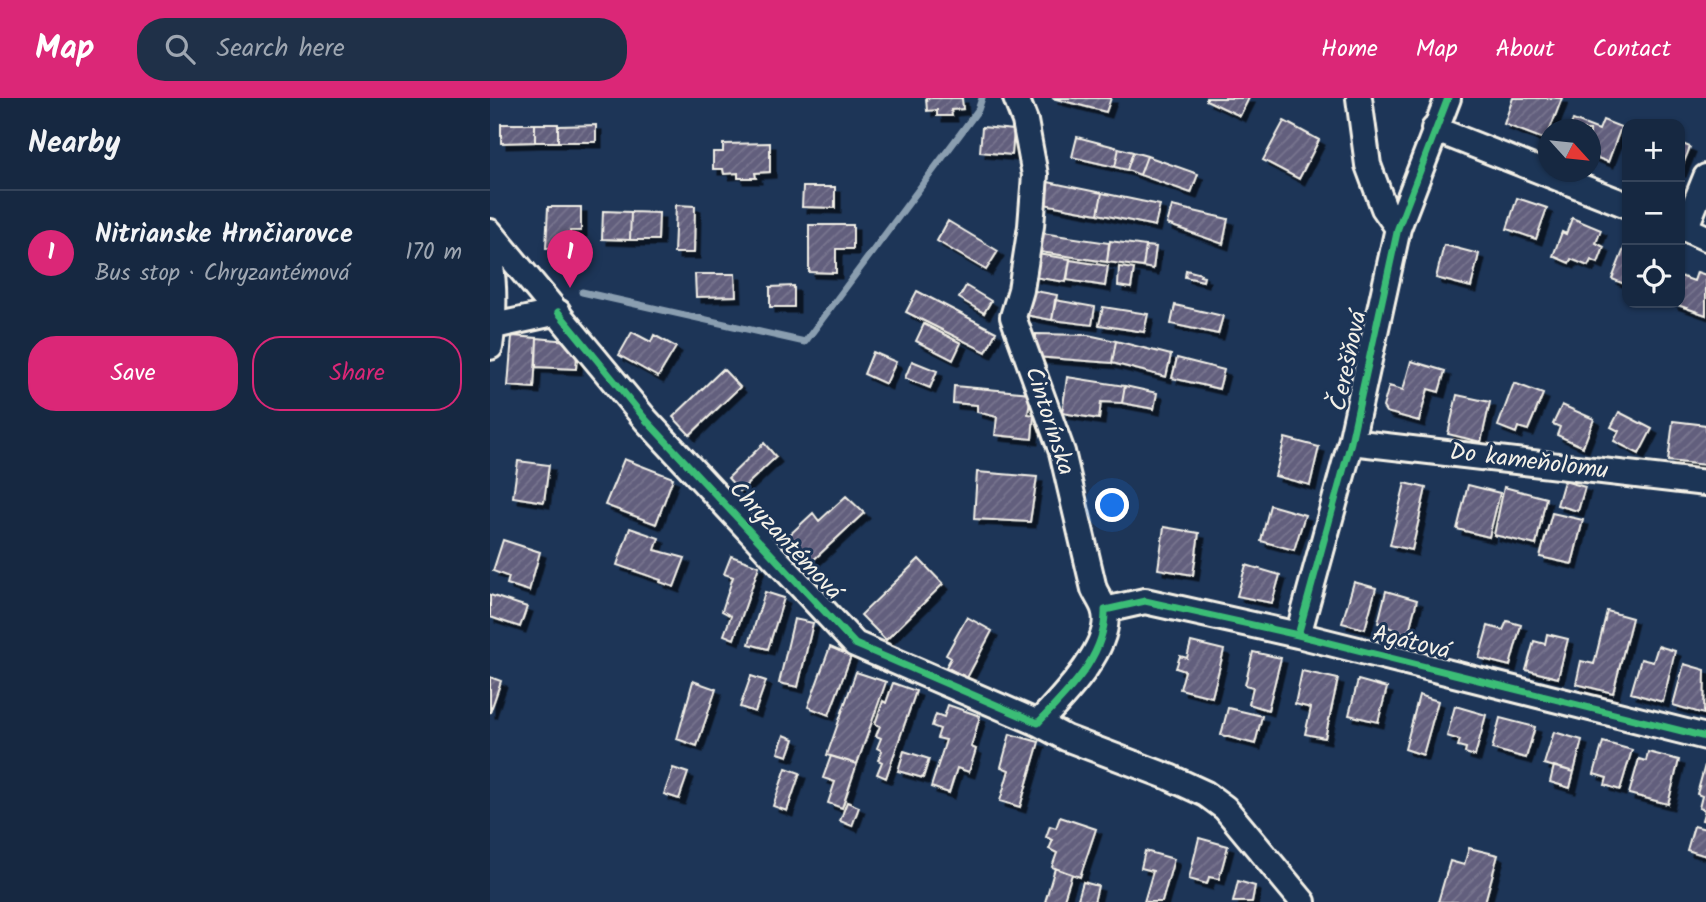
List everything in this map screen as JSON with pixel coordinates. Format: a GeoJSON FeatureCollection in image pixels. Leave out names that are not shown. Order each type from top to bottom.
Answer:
{"type":"FeatureCollection","features":[{"type":"Feature","properties":{"kind":"street","name":"Cintorínska"},"geometry":{"type":"LineString","coordinates":[[1016,98],[1025,121],[1035,175],[1031,226],[1013,317],[1062,452],[1094,589],[1105,610]]}},
{"type":"Feature","properties":{"kind":"street"},"geometry":{"type":"LineString","coordinates":[[1359,98],[1368,164],[1384,208],[1398,228]]}},
{"type":"Feature","properties":{"kind":"street","name":"Čerešňová"},"geometry":{"type":"LineString","coordinates":[[1298,635],[1351,442],[1398,228],[1448,98]]}},
{"type":"Feature","properties":{"kind":"street"},"geometry":{"type":"LineString","coordinates":[[1434,129],[1622,203]]}},
{"type":"Feature","properties":{"kind":"street"},"geometry":{"type":"LineString","coordinates":[[1690,231],[1706,177]]}},
{"type":"Feature","properties":{"kind":"street","name":"Chryzantémová"},"geometry":{"type":"LineString","coordinates":[[490,232],[646,420],[855,644],[1038,723],[1066,738],[1206,794],[1225,808],[1301,902]]}},
{"type":"Feature","properties":{"kind":"street"},"geometry":{"type":"LineString","coordinates":[[490,260],[493,278],[491,334],[558,312]]}},
{"type":"Feature","properties":{"kind":"street","name":"Do kameňolomu"},"geometry":{"type":"LineString","coordinates":[[1351,442],[1706,483]]}},
{"type":"Feature","properties":{"kind":"street","name":"Agátová"},"geometry":{"type":"LineString","coordinates":[[1105,610],[1145,601],[1298,635],[1706,737]]}},
{"type":"Feature","properties":{"kind":"street"},"geometry":{"type":"LineString","coordinates":[[1038,723],[1072,687],[1093,659],[1105,626],[1105,610]]}},
{"type":"Feature","properties":{"kind":"building"},"geometry":{"type":"Polygon","coordinates":[[[926,98],[962,98],[963,109],[951,110],[952,116],[937,116],[937,110],[927,111],[926,98]]]}},
{"type":"Feature","properties":{"kind":"building"},"geometry":{"type":"Polygon","coordinates":[[[1052,98],[1111,98],[1106,112],[1052,98]]]}},
{"type":"Feature","properties":{"kind":"building"},"geometry":{"type":"Polygon","coordinates":[[[1206,98],[1249,98],[1240,116],[1206,98]]]}},
{"type":"Feature","properties":{"kind":"building"},"geometry":{"type":"Polygon","coordinates":[[[1513,98],[1562,98],[1554,119],[1538,119],[1538,137],[1504,124],[1513,98]]]}},
{"type":"Feature","properties":{"kind":"building"},"geometry":{"type":"Polygon","coordinates":[[[1603,120],[1621,127],[1608,162],[1601,159],[1603,120]]]}},
{"type":"Feature","properties":{"kind":"building"},"geometry":{"type":"Polygon","coordinates":[[[1284,121],[1319,140],[1299,179],[1263,160],[1284,121]]]}},
{"type":"Feature","properties":{"kind":"building"},"geometry":{"type":"Polygon","coordinates":[[[501,124],[535,124],[535,142],[501,143],[501,124]]]}},
{"type":"Feature","properties":{"kind":"building"},"geometry":{"type":"Polygon","coordinates":[[[535,124],[558,124],[558,142],[535,142],[535,124]]]}},
{"type":"Feature","properties":{"kind":"building"},"geometry":{"type":"Polygon","coordinates":[[[596,125],[596,142],[558,142],[558,126],[596,125]]]}},
{"type":"Feature","properties":{"kind":"building"},"geometry":{"type":"Polygon","coordinates":[[[982,127],[1014,130],[1012,155],[980,152],[982,127]]]}},
{"type":"Feature","properties":{"kind":"building"},"geometry":{"type":"Polygon","coordinates":[[[1077,137],[1119,148],[1115,167],[1072,157],[1077,137]]]}},
{"type":"Feature","properties":{"kind":"building"},"geometry":{"type":"Polygon","coordinates":[[[770,143],[770,172],[755,173],[756,178],[738,178],[738,173],[724,174],[723,169],[713,169],[713,152],[723,152],[723,144],[770,143]]]}},
{"type":"Feature","properties":{"kind":"building"},"geometry":{"type":"Polygon","coordinates":[[[1685,145],[1690,147],[1685,160],[1685,145]]]}},
{"type":"Feature","properties":{"kind":"building"},"geometry":{"type":"Polygon","coordinates":[[[1119,148],[1133,152],[1127,170],[1115,167],[1119,148]]]}},
{"type":"Feature","properties":{"kind":"building"},"geometry":{"type":"Polygon","coordinates":[[[1133,152],[1147,156],[1140,175],[1127,170],[1133,152]]]}},
{"type":"Feature","properties":{"kind":"building"},"geometry":{"type":"Polygon","coordinates":[[[1147,156],[1198,174],[1191,193],[1140,175],[1147,156]]]}},
{"type":"Feature","properties":{"kind":"building"},"geometry":{"type":"Polygon","coordinates":[[[1048,182],[1102,193],[1098,214],[1044,204],[1048,182]]]}},
{"type":"Feature","properties":{"kind":"building"},"geometry":{"type":"Polygon","coordinates":[[[803,187],[835,187],[835,208],[802,207],[803,187]]]}},
{"type":"Feature","properties":{"kind":"building"},"geometry":{"type":"Polygon","coordinates":[[[1102,193],[1160,205],[1155,226],[1098,214],[1102,193]]]}},
{"type":"Feature","properties":{"kind":"building"},"geometry":{"type":"Polygon","coordinates":[[[1517,198],[1547,208],[1536,239],[1507,229],[1517,198]]]}},
{"type":"Feature","properties":{"kind":"building"},"geometry":{"type":"Polygon","coordinates":[[[676,205],[695,206],[694,253],[674,253],[676,205]]]}},
{"type":"Feature","properties":{"kind":"building"},"geometry":{"type":"Polygon","coordinates":[[[1172,206],[1228,219],[1223,244],[1167,224],[1172,206]]]}},
{"type":"Feature","properties":{"kind":"building"},"geometry":{"type":"Polygon","coordinates":[[[548,207],[581,207],[581,231],[570,231],[570,248],[546,248],[548,207]]]}},
{"type":"Feature","properties":{"kind":"building"},"geometry":{"type":"Polygon","coordinates":[[[603,211],[631,212],[630,240],[602,239],[603,211]]]}},
{"type":"Feature","properties":{"kind":"building"},"geometry":{"type":"Polygon","coordinates":[[[631,212],[659,213],[658,240],[630,240],[631,212]]]}},
{"type":"Feature","properties":{"kind":"building"},"geometry":{"type":"Polygon","coordinates":[[[1572,218],[1601,230],[1596,243],[1604,247],[1598,263],[1591,260],[1588,266],[1571,259],[1569,263],[1553,256],[1562,232],[1566,234],[1572,218]]]}},
{"type":"Feature","properties":{"kind":"building"},"geometry":{"type":"Polygon","coordinates":[[[948,221],[998,251],[986,270],[937,241],[948,221]]]}},
{"type":"Feature","properties":{"kind":"building"},"geometry":{"type":"Polygon","coordinates":[[[809,225],[853,225],[853,249],[836,249],[836,273],[809,272],[809,225]]]}},
{"type":"Feature","properties":{"kind":"building"},"geometry":{"type":"Polygon","coordinates":[[[1042,233],[1109,243],[1107,262],[1040,252],[1042,233]]]}},
{"type":"Feature","properties":{"kind":"building"},"geometry":{"type":"Polygon","coordinates":[[[1110,241],[1146,246],[1143,267],[1107,262],[1110,241]]]}},
{"type":"Feature","properties":{"kind":"building"},"geometry":{"type":"Polygon","coordinates":[[[1444,245],[1479,254],[1471,287],[1436,278],[1444,245]]]}},
{"type":"Feature","properties":{"kind":"building"},"geometry":{"type":"Polygon","coordinates":[[[1146,246],[1156,247],[1153,269],[1143,267],[1146,246]]]}},
{"type":"Feature","properties":{"kind":"building"},"geometry":{"type":"Polygon","coordinates":[[[1037,254],[1070,259],[1066,282],[1033,277],[1037,254]]]}},
{"type":"Feature","properties":{"kind":"building"},"geometry":{"type":"Polygon","coordinates":[[[1622,254],[1622,283],[1612,279],[1622,254]]]}},
{"type":"Feature","properties":{"kind":"building"},"geometry":{"type":"Polygon","coordinates":[[[1070,260],[1108,266],[1105,286],[1067,280],[1070,260]]]}},
{"type":"Feature","properties":{"kind":"building"},"geometry":{"type":"Polygon","coordinates":[[[1119,267],[1134,269],[1131,288],[1118,286],[1119,267]]]}},
{"type":"Feature","properties":{"kind":"building"},"geometry":{"type":"Polygon","coordinates":[[[1186,270],[1201,274],[1203,281],[1185,277],[1186,270]]]}},
{"type":"Feature","properties":{"kind":"building"},"geometry":{"type":"Polygon","coordinates":[[[1697,272],[1706,275],[1706,315],[1685,308],[1685,278],[1694,281],[1697,272]]]}},
{"type":"Feature","properties":{"kind":"building"},"geometry":{"type":"Polygon","coordinates":[[[695,274],[735,274],[736,296],[696,297],[695,274]]]}},
{"type":"Feature","properties":{"kind":"building"},"geometry":{"type":"Polygon","coordinates":[[[794,286],[794,307],[770,307],[770,287],[794,286]]]}},
{"type":"Feature","properties":{"kind":"building"},"geometry":{"type":"Polygon","coordinates":[[[966,286],[991,301],[984,313],[959,298],[966,286]]]}},
{"type":"Feature","properties":{"kind":"building"},"geometry":{"type":"Polygon","coordinates":[[[1030,290],[1057,295],[1052,320],[1025,315],[1030,290]]]}},
{"type":"Feature","properties":{"kind":"building"},"geometry":{"type":"Polygon","coordinates":[[[917,291],[996,332],[986,352],[906,312],[917,291]]]}},
{"type":"Feature","properties":{"kind":"building"},"geometry":{"type":"Polygon","coordinates":[[[1055,300],[1095,307],[1092,325],[1052,320],[1055,300]]]}},
{"type":"Feature","properties":{"kind":"building"},"geometry":{"type":"Polygon","coordinates":[[[1175,305],[1223,316],[1218,334],[1171,324],[1175,305]]]}},
{"type":"Feature","properties":{"kind":"building"},"geometry":{"type":"Polygon","coordinates":[[[1103,307],[1148,314],[1144,332],[1099,325],[1103,307]]]}},
{"type":"Feature","properties":{"kind":"building"},"geometry":{"type":"Polygon","coordinates":[[[924,324],[961,343],[953,360],[916,341],[924,324]]]}},
{"type":"Feature","properties":{"kind":"building"},"geometry":{"type":"Polygon","coordinates":[[[632,332],[651,342],[654,335],[676,347],[658,377],[619,355],[632,332]]]}},
{"type":"Feature","properties":{"kind":"building"},"geometry":{"type":"Polygon","coordinates":[[[1036,334],[1088,335],[1116,341],[1112,363],[1036,357],[1036,334]]]}},
{"type":"Feature","properties":{"kind":"building"},"geometry":{"type":"Polygon","coordinates":[[[512,336],[537,338],[534,388],[508,386],[512,336]]]}},
{"type":"Feature","properties":{"kind":"building"},"geometry":{"type":"Polygon","coordinates":[[[537,338],[578,342],[576,369],[536,367],[537,338]]]}},
{"type":"Feature","properties":{"kind":"building"},"geometry":{"type":"Polygon","coordinates":[[[1116,341],[1171,355],[1166,377],[1112,363],[1116,341]]]}},
{"type":"Feature","properties":{"kind":"building"},"geometry":{"type":"Polygon","coordinates":[[[873,352],[896,362],[886,384],[864,374],[873,352]]]}},
{"type":"Feature","properties":{"kind":"building"},"geometry":{"type":"Polygon","coordinates":[[[1177,358],[1224,370],[1219,389],[1172,378],[1177,358]]]}},
{"type":"Feature","properties":{"kind":"building"},"geometry":{"type":"Polygon","coordinates":[[[912,361],[937,371],[930,388],[905,378],[912,361]]]}},
{"type":"Feature","properties":{"kind":"building"},"geometry":{"type":"Polygon","coordinates":[[[1411,361],[1445,371],[1439,392],[1428,389],[1419,421],[1386,412],[1383,407],[1389,386],[1403,390],[1411,361]]]}},
{"type":"Feature","properties":{"kind":"building"},"geometry":{"type":"Polygon","coordinates":[[[723,369],[740,387],[690,435],[673,417],[723,369]]]}},
{"type":"Feature","properties":{"kind":"building"},"geometry":{"type":"Polygon","coordinates":[[[1067,377],[1125,386],[1122,403],[1101,402],[1099,419],[1062,413],[1067,377]]]}},
{"type":"Feature","properties":{"kind":"building"},"geometry":{"type":"Polygon","coordinates":[[[1514,383],[1543,394],[1528,430],[1518,427],[1516,433],[1498,426],[1514,383]]]}},
{"type":"Feature","properties":{"kind":"building"},"geometry":{"type":"Polygon","coordinates":[[[954,386],[1031,393],[1028,414],[1034,415],[1032,439],[995,435],[997,417],[977,412],[977,405],[953,403],[954,386]]]}},
{"type":"Feature","properties":{"kind":"building"},"geometry":{"type":"Polygon","coordinates":[[[1125,386],[1157,393],[1154,409],[1122,403],[1125,386]]]}},
{"type":"Feature","properties":{"kind":"building"},"geometry":{"type":"Polygon","coordinates":[[[1457,395],[1490,402],[1481,442],[1448,434],[1457,395]]]}},
{"type":"Feature","properties":{"kind":"building"},"geometry":{"type":"Polygon","coordinates":[[[1562,405],[1594,419],[1583,447],[1557,435],[1560,427],[1553,424],[1562,405]]]}},
{"type":"Feature","properties":{"kind":"building"},"geometry":{"type":"Polygon","coordinates":[[[1619,412],[1652,429],[1639,454],[1614,441],[1619,431],[1611,427],[1619,412]]]}},
{"type":"Feature","properties":{"kind":"building"},"geometry":{"type":"Polygon","coordinates":[[[1673,421],[1706,425],[1706,465],[1668,461],[1673,421]]]}},
{"type":"Feature","properties":{"kind":"building"},"geometry":{"type":"Polygon","coordinates":[[[1285,438],[1319,447],[1310,485],[1275,476],[1285,438]]]}},
{"type":"Feature","properties":{"kind":"building"},"geometry":{"type":"Polygon","coordinates":[[[764,443],[776,457],[740,491],[728,478],[764,443]]]}},
{"type":"Feature","properties":{"kind":"building"},"geometry":{"type":"Polygon","coordinates":[[[624,459],[673,478],[656,524],[605,505],[624,459]]]}},
{"type":"Feature","properties":{"kind":"building"},"geometry":{"type":"Polygon","coordinates":[[[518,461],[549,465],[544,502],[513,497],[518,461]]]}},
{"type":"Feature","properties":{"kind":"building"},"geometry":{"type":"Polygon","coordinates":[[[977,472],[1037,477],[1030,522],[974,519],[977,472]]]}},
{"type":"Feature","properties":{"kind":"building"},"geometry":{"type":"Polygon","coordinates":[[[1564,481],[1585,487],[1578,511],[1557,505],[1564,481]]]}},
{"type":"Feature","properties":{"kind":"building"},"geometry":{"type":"Polygon","coordinates":[[[1405,483],[1426,488],[1412,550],[1390,545],[1405,483]]]}},
{"type":"Feature","properties":{"kind":"building"},"geometry":{"type":"Polygon","coordinates":[[[1468,485],[1500,493],[1489,537],[1457,529],[1468,485]]]}},
{"type":"Feature","properties":{"kind":"building"},"geometry":{"type":"Polygon","coordinates":[[[1504,487],[1546,498],[1536,545],[1494,535],[1504,487]]]}},
{"type":"Feature","properties":{"kind":"building"},"geometry":{"type":"Polygon","coordinates":[[[846,496],[864,513],[808,565],[784,540],[813,513],[819,521],[846,496]]]}},
{"type":"Feature","properties":{"kind":"building"},"geometry":{"type":"Polygon","coordinates":[[[1270,505],[1305,515],[1294,550],[1261,541],[1270,505]]]}},
{"type":"Feature","properties":{"kind":"building"},"geometry":{"type":"Polygon","coordinates":[[[1552,513],[1583,520],[1572,564],[1540,557],[1552,513]]]}},
{"type":"Feature","properties":{"kind":"building"},"geometry":{"type":"Polygon","coordinates":[[[1164,527],[1199,533],[1193,575],[1158,569],[1164,527]]]}},
{"type":"Feature","properties":{"kind":"building"},"geometry":{"type":"Polygon","coordinates":[[[630,528],[659,538],[655,550],[685,558],[674,587],[617,565],[630,528]]]}},
{"type":"Feature","properties":{"kind":"building"},"geometry":{"type":"Polygon","coordinates":[[[503,540],[540,552],[529,591],[507,584],[509,577],[493,571],[503,540]]]}},
{"type":"Feature","properties":{"kind":"building"},"geometry":{"type":"Polygon","coordinates":[[[731,556],[759,566],[734,639],[724,635],[731,616],[722,611],[733,577],[724,574],[731,556]]]}},
{"type":"Feature","properties":{"kind":"building"},"geometry":{"type":"Polygon","coordinates":[[[919,559],[943,584],[886,640],[861,615],[919,559]]]}},
{"type":"Feature","properties":{"kind":"building"},"geometry":{"type":"Polygon","coordinates":[[[1246,565],[1280,575],[1272,603],[1237,596],[1246,565]]]}},
{"type":"Feature","properties":{"kind":"building"},"geometry":{"type":"Polygon","coordinates":[[[1354,582],[1376,588],[1365,629],[1342,623],[1354,582]]]}},
{"type":"Feature","properties":{"kind":"building"},"geometry":{"type":"Polygon","coordinates":[[[1386,591],[1417,600],[1408,635],[1378,623],[1386,591]]]}},
{"type":"Feature","properties":{"kind":"building"},"geometry":{"type":"Polygon","coordinates":[[[765,592],[784,598],[768,649],[749,644],[765,592]]]}},
{"type":"Feature","properties":{"kind":"building"},"geometry":{"type":"Polygon","coordinates":[[[490,595],[527,607],[520,627],[490,617],[490,595]]]}},
{"type":"Feature","properties":{"kind":"building"},"geometry":{"type":"Polygon","coordinates":[[[1607,611],[1632,618],[1613,693],[1576,684],[1581,661],[1594,664],[1607,611]]]}},
{"type":"Feature","properties":{"kind":"building"},"geometry":{"type":"Polygon","coordinates":[[[967,617],[992,631],[967,678],[946,667],[951,658],[946,655],[967,617]]]}},
{"type":"Feature","properties":{"kind":"building"},"geometry":{"type":"Polygon","coordinates":[[[794,619],[813,623],[798,687],[779,683],[794,619]]]}},
{"type":"Feature","properties":{"kind":"building"},"geometry":{"type":"Polygon","coordinates":[[[1507,621],[1521,625],[1510,666],[1479,658],[1488,626],[1503,630],[1507,621]]]}},
{"type":"Feature","properties":{"kind":"building"},"geometry":{"type":"Polygon","coordinates":[[[1547,634],[1568,639],[1558,678],[1526,670],[1534,641],[1545,644],[1547,634]]]}},
{"type":"Feature","properties":{"kind":"building"},"geometry":{"type":"Polygon","coordinates":[[[1191,642],[1224,650],[1212,697],[1180,689],[1185,671],[1176,668],[1180,656],[1187,658],[1191,642]]]}},
{"type":"Feature","properties":{"kind":"building"},"geometry":{"type":"Polygon","coordinates":[[[1658,646],[1675,651],[1663,702],[1631,693],[1641,659],[1653,662],[1658,646]]]}},
{"type":"Feature","properties":{"kind":"building"},"geometry":{"type":"Polygon","coordinates":[[[830,647],[851,656],[829,715],[808,707],[830,647]]]}},
{"type":"Feature","properties":{"kind":"building"},"geometry":{"type":"Polygon","coordinates":[[[1253,652],[1281,658],[1268,710],[1249,704],[1253,687],[1245,685],[1253,652]]]}},
{"type":"Feature","properties":{"kind":"building"},"geometry":{"type":"Polygon","coordinates":[[[1684,664],[1705,670],[1704,714],[1673,705],[1684,664]]]}},
{"type":"Feature","properties":{"kind":"building"},"geometry":{"type":"Polygon","coordinates":[[[1302,671],[1338,679],[1325,738],[1305,734],[1311,708],[1295,704],[1302,671]]]}},
{"type":"Feature","properties":{"kind":"building"},"geometry":{"type":"Polygon","coordinates":[[[856,672],[886,682],[857,764],[827,755],[856,672]]]}},
{"type":"Feature","properties":{"kind":"building"},"geometry":{"type":"Polygon","coordinates":[[[751,676],[766,681],[755,712],[740,707],[751,676]]]}},
{"type":"Feature","properties":{"kind":"building"},"geometry":{"type":"Polygon","coordinates":[[[490,677],[501,681],[490,713],[490,677]]]}},
{"type":"Feature","properties":{"kind":"building"},"geometry":{"type":"Polygon","coordinates":[[[1358,680],[1387,688],[1378,722],[1349,715],[1358,680]]]}},
{"type":"Feature","properties":{"kind":"building"},"geometry":{"type":"Polygon","coordinates":[[[693,681],[716,689],[697,746],[677,739],[693,681]]]}},
{"type":"Feature","properties":{"kind":"building"},"geometry":{"type":"Polygon","coordinates":[[[893,683],[916,691],[886,778],[877,774],[882,762],[878,760],[882,751],[877,748],[881,738],[876,736],[880,726],[875,724],[893,683]]]}},
{"type":"Feature","properties":{"kind":"building"},"geometry":{"type":"Polygon","coordinates":[[[1419,695],[1438,701],[1423,755],[1405,749],[1419,695]]]}},
{"type":"Feature","properties":{"kind":"building"},"geometry":{"type":"Polygon","coordinates":[[[948,705],[980,716],[971,747],[976,749],[969,772],[957,768],[949,793],[931,787],[946,740],[937,738],[940,729],[932,726],[936,714],[944,717],[948,705]]]}},
{"type":"Feature","properties":{"kind":"building"},"geometry":{"type":"Polygon","coordinates":[[[1455,706],[1486,715],[1475,756],[1465,753],[1466,748],[1458,746],[1460,740],[1447,736],[1455,706]]]}},
{"type":"Feature","properties":{"kind":"building"},"geometry":{"type":"Polygon","coordinates":[[[1228,708],[1262,716],[1255,744],[1221,735],[1228,708]]]}},
{"type":"Feature","properties":{"kind":"building"},"geometry":{"type":"Polygon","coordinates":[[[1500,718],[1535,727],[1526,758],[1492,749],[1500,718]]]}},
{"type":"Feature","properties":{"kind":"building"},"geometry":{"type":"Polygon","coordinates":[[[1554,732],[1582,740],[1574,772],[1544,764],[1554,732]]]}},
{"type":"Feature","properties":{"kind":"building"},"geometry":{"type":"Polygon","coordinates":[[[1010,734],[1039,742],[1020,807],[1000,801],[1009,770],[1001,767],[1010,734]]]}},
{"type":"Feature","properties":{"kind":"building"},"geometry":{"type":"Polygon","coordinates":[[[784,735],[794,739],[788,756],[778,753],[784,735]]]}},
{"type":"Feature","properties":{"kind":"building"},"geometry":{"type":"Polygon","coordinates":[[[1603,742],[1632,750],[1620,790],[1605,785],[1607,778],[1594,774],[1603,742]]]}},
{"type":"Feature","properties":{"kind":"building"},"geometry":{"type":"Polygon","coordinates":[[[904,751],[929,759],[923,778],[898,771],[904,751]]]}},
{"type":"Feature","properties":{"kind":"building"},"geometry":{"type":"Polygon","coordinates":[[[1648,752],[1679,760],[1668,804],[1629,794],[1639,759],[1646,761],[1648,752]]]}},
{"type":"Feature","properties":{"kind":"building"},"geometry":{"type":"Polygon","coordinates":[[[831,756],[857,764],[842,808],[828,803],[835,782],[823,778],[831,756]]]}},
{"type":"Feature","properties":{"kind":"building"},"geometry":{"type":"Polygon","coordinates":[[[1705,765],[1706,821],[1702,820],[1705,810],[1699,808],[1702,796],[1697,794],[1705,765]]]}},
{"type":"Feature","properties":{"kind":"building"},"geometry":{"type":"Polygon","coordinates":[[[1554,766],[1574,772],[1570,788],[1550,782],[1554,766]]]}},
{"type":"Feature","properties":{"kind":"building"},"geometry":{"type":"Polygon","coordinates":[[[673,768],[688,773],[679,799],[664,794],[673,768]]]}},
{"type":"Feature","properties":{"kind":"building"},"geometry":{"type":"Polygon","coordinates":[[[786,768],[800,773],[787,811],[773,806],[786,768]]]}},
{"type":"Feature","properties":{"kind":"building"},"geometry":{"type":"Polygon","coordinates":[[[847,802],[859,807],[852,826],[840,821],[847,802]]]}},
{"type":"Feature","properties":{"kind":"building"},"geometry":{"type":"Polygon","coordinates":[[[1060,817],[1096,829],[1080,877],[1052,867],[1057,853],[1049,849],[1053,840],[1046,837],[1050,826],[1056,828],[1060,817]]]}},
{"type":"Feature","properties":{"kind":"building"},"geometry":{"type":"Polygon","coordinates":[[[1694,826],[1706,829],[1706,856],[1687,850],[1694,826]]]}},
{"type":"Feature","properties":{"kind":"building"},"geometry":{"type":"Polygon","coordinates":[[[1199,838],[1228,846],[1219,879],[1209,877],[1207,884],[1189,879],[1199,838]]]}},
{"type":"Feature","properties":{"kind":"building"},"geometry":{"type":"Polygon","coordinates":[[[1469,848],[1498,855],[1485,902],[1438,902],[1450,861],[1464,865],[1469,848]]]}},
{"type":"Feature","properties":{"kind":"building"},"geometry":{"type":"Polygon","coordinates":[[[1145,851],[1174,859],[1162,902],[1144,902],[1153,871],[1141,868],[1145,851]]]}},
{"type":"Feature","properties":{"kind":"building"},"geometry":{"type":"Polygon","coordinates":[[[1055,868],[1072,874],[1063,902],[1045,902],[1055,868]]]}},
{"type":"Feature","properties":{"kind":"building"},"geometry":{"type":"Polygon","coordinates":[[[1238,881],[1255,886],[1252,902],[1233,902],[1238,881]]]}},
{"type":"Feature","properties":{"kind":"building"},"geometry":{"type":"Polygon","coordinates":[[[1083,882],[1098,886],[1094,902],[1078,899],[1083,882]]]}},
{"type":"Feature","properties":{"kind":"waterway"},"geometry":{"type":"LineString","coordinates":[[582,292],[805,342],[978,110],[982,98]]}},
{"type":"Feature","properties":{"kind":"cycle path"},"geometry":{"type":"LineString","coordinates":[[1298,635],[1351,442],[1398,228],[1448,98]]}},
{"type":"Feature","properties":{"kind":"cycle path"},"geometry":{"type":"LineString","coordinates":[[558,312],[646,420],[855,644],[1038,723],[1073,686],[1092,658],[1104,627],[1105,610],[1145,601],[1298,635],[1706,737]]}},
{"type":"Feature","properties":{"kind":"place","name":"Nitrianske Hrnčiarovce"},"geometry":{"type":"Point","coordinates":[570,288]}}]}
